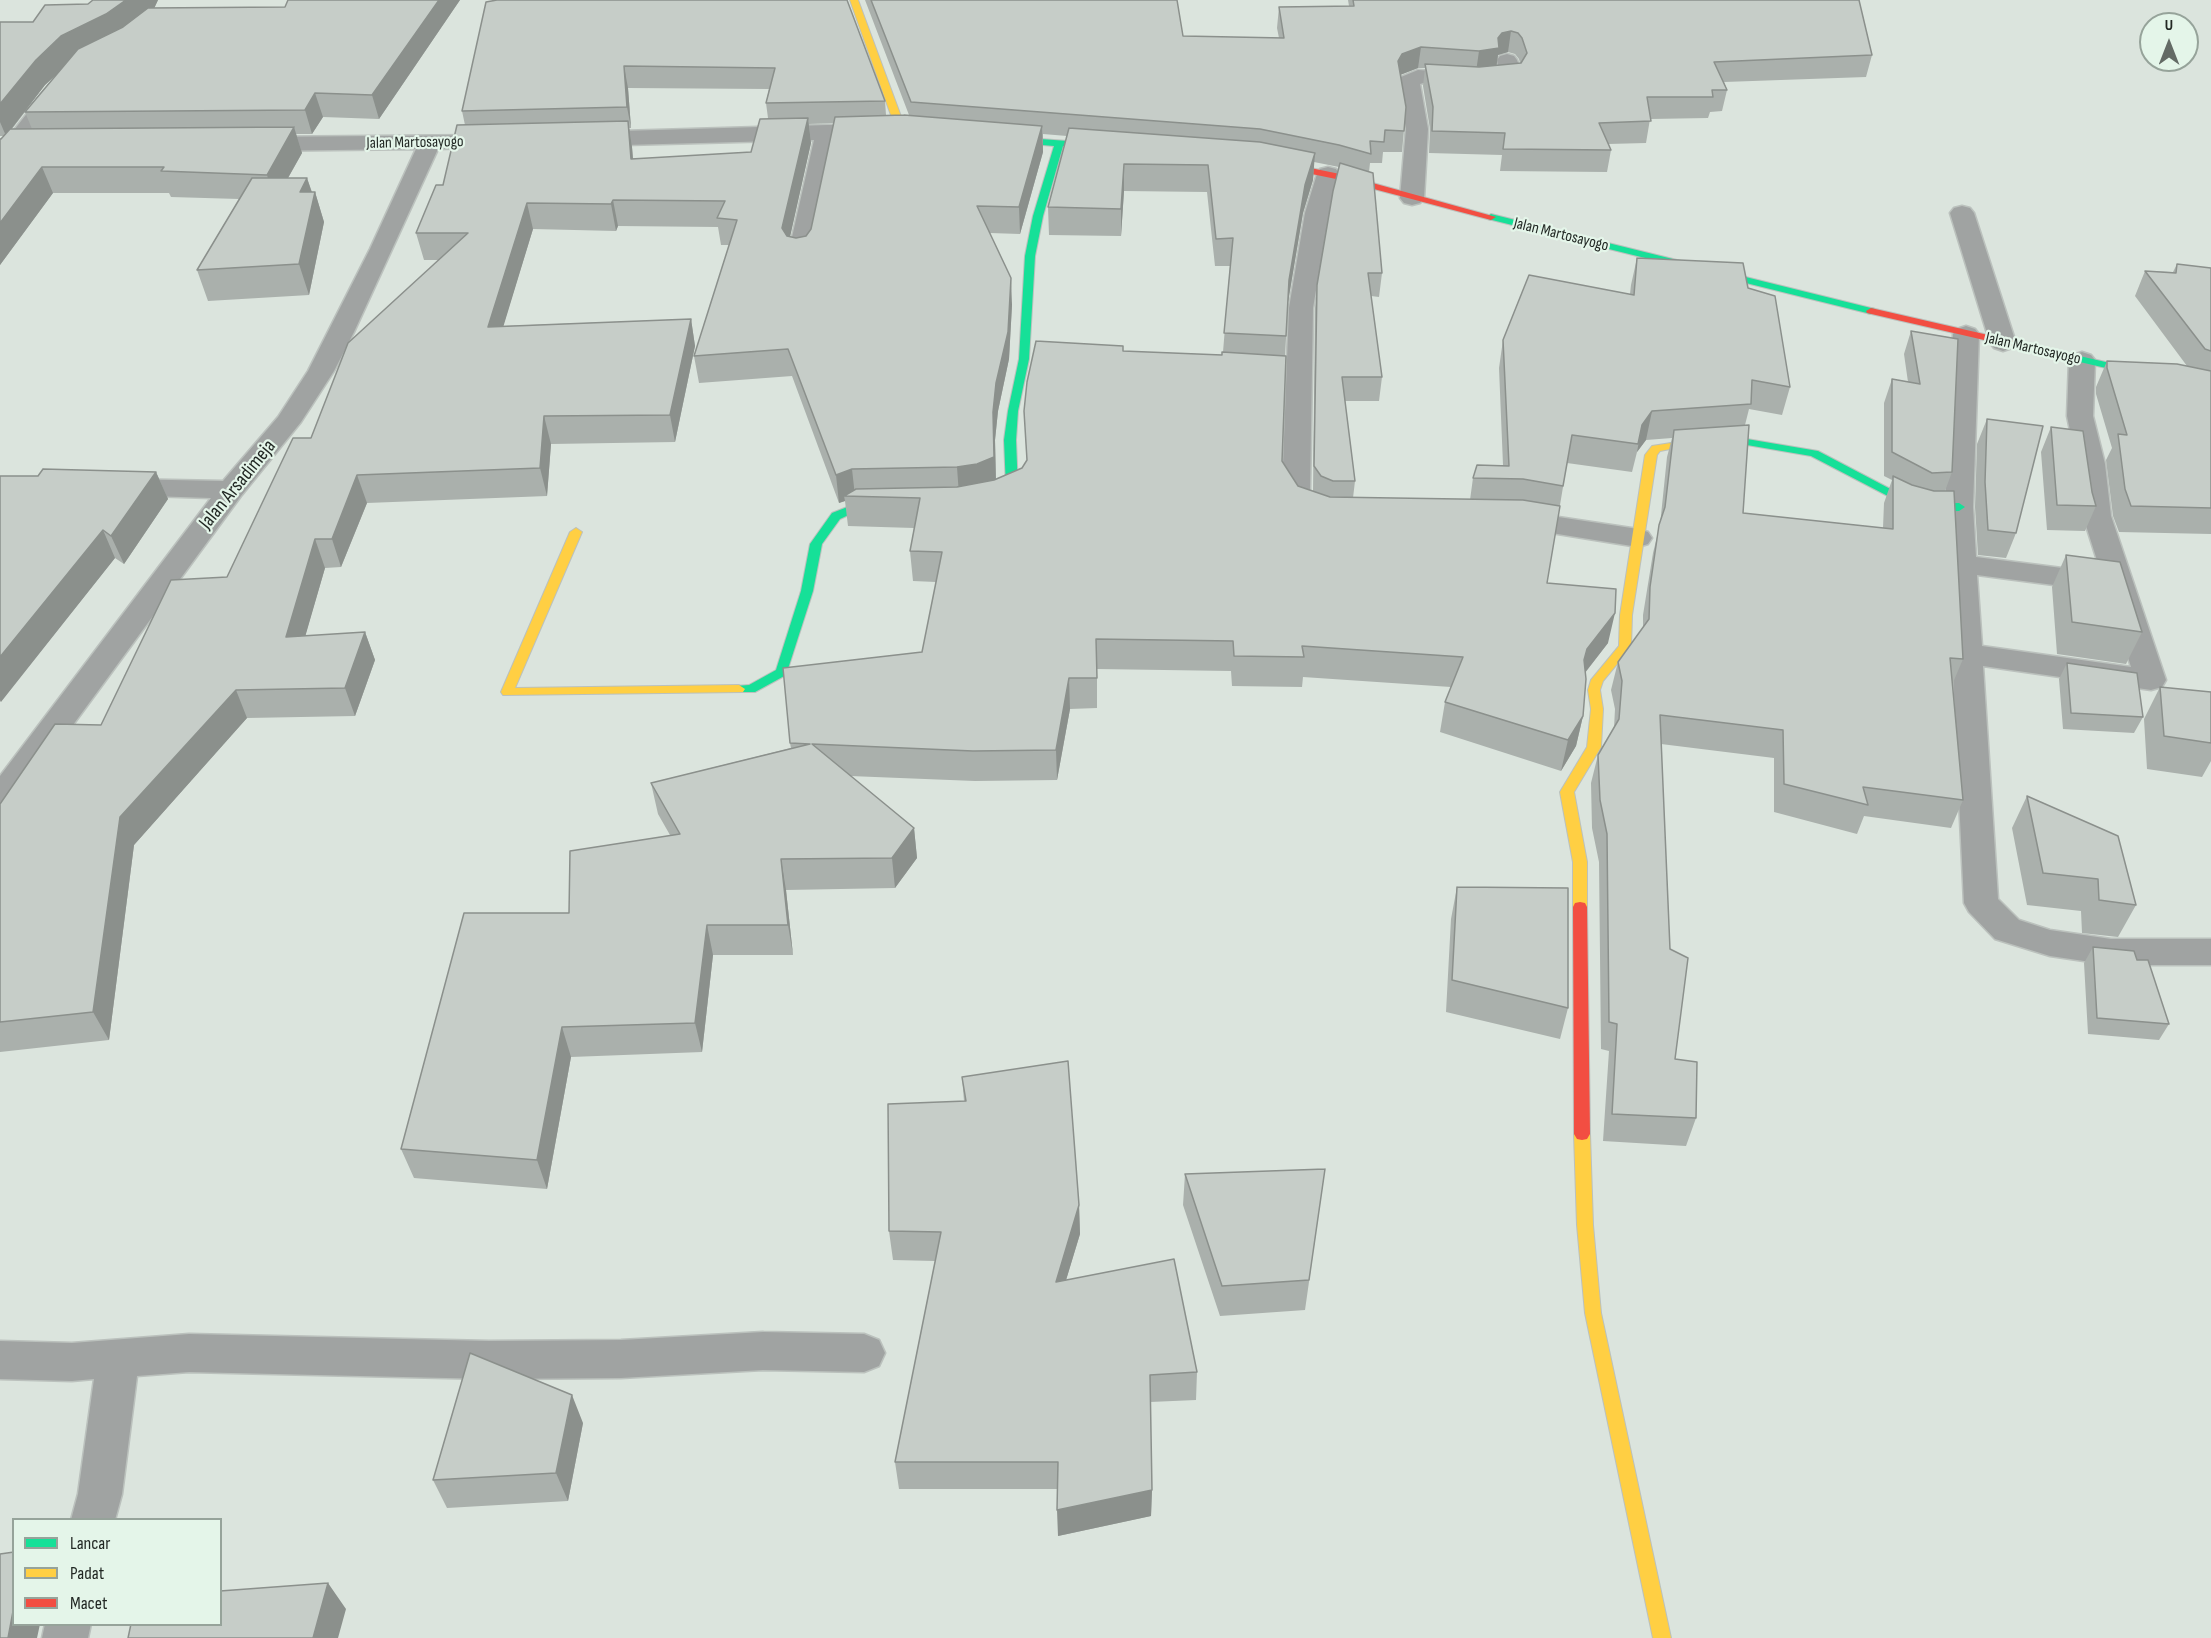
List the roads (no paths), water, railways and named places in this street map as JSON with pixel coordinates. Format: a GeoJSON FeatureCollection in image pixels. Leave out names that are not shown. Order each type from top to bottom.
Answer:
{"type":"FeatureCollection","features":[{"type":"Feature","properties":{"kind":"street"},"geometry":{"type":"LineString","coordinates":[[854,0],[902,132]]}},
{"type":"Feature","properties":{"kind":"street"},"geometry":{"type":"LineString","coordinates":[[1412,198],[1417,129],[1409,82],[1418,76],[1476,80],[1509,77],[1511,75],[1507,60]]}},
{"type":"Feature","properties":{"kind":"street"},"geometry":{"type":"LineString","coordinates":[[4,151],[71,75]]}},
{"type":"Feature","properties":{"kind":"street"},"geometry":{"type":"LineString","coordinates":[[800,255],[827,132]]}},
{"type":"Feature","properties":{"kind":"street"},"geometry":{"type":"LineString","coordinates":[[570,140],[827,132],[902,132],[950,135]]}},
{"type":"Feature","properties":{"kind":"street"},"geometry":{"type":"LineString","coordinates":[[985,138],[1125,148]]}},
{"type":"Feature","properties":{"kind":"street","name":"Jalan Martosayogo"},"geometry":{"type":"LineString","coordinates":[[227,144],[512,141]]}},
{"type":"Feature","properties":{"kind":"street","name":"Jalan Arsadimeja"},"geometry":{"type":"LineString","coordinates":[[0,800],[231,490],[288,422],[321,371],[382,249],[430,143]]}},
{"type":"Feature","properties":{"kind":"street"},"geometry":{"type":"LineString","coordinates":[[977,503],[1012,490],[1010,440],[1013,411],[1036,359],[1030,256],[1038,216],[1059,143]]}},
{"type":"Feature","properties":{"kind":"street"},"geometry":{"type":"LineString","coordinates":[[4,151],[37,145]]}},
{"type":"Feature","properties":{"kind":"street","name":"Jalan Martosayogo"},"geometry":{"type":"LineString","coordinates":[[1259,160],[1328,174],[1412,198],[2003,343],[2211,389]]}},
{"type":"Feature","properties":{"kind":"street"},"geometry":{"type":"LineString","coordinates":[[1328,174],[1317,213],[1301,308],[1286,375],[1296,491],[1306,508],[1327,516],[1351,516]]}},
{"type":"Feature","properties":{"kind":"street"},"geometry":{"type":"LineString","coordinates":[[1962,213],[2003,343]]}},
{"type":"Feature","properties":{"kind":"street"},"geometry":{"type":"LineString","coordinates":[[1966,334],[1959,507],[1981,903],[2007,930],[2050,943],[2111,952],[2211,952]]}},
{"type":"Feature","properties":{"kind":"street"},"geometry":{"type":"LineString","coordinates":[[1967,654],[2151,680],[2097,516],[2091,464],[2080,416],[2082,360]]}},
{"type":"Feature","properties":{"kind":"street"},"geometry":{"type":"LineString","coordinates":[[1662,1638],[1593,1313],[1585,1225],[1581,1116],[1580,862],[1567,792],[1594,747],[1597,709],[1594,690],[1597,680],[1626,642],[1626,615],[1651,455],[1656,448],[1747,442],[1814,453],[1913,505],[1924,508],[1959,507]]}},
{"type":"Feature","properties":{"kind":"street"},"geometry":{"type":"LineString","coordinates":[[92,487],[231,490]]}},
{"type":"Feature","properties":{"kind":"street"},"geometry":{"type":"LineString","coordinates":[[576,532],[507,692],[751,689],[782,672],[807,591],[816,544],[836,516],[855,508],[900,506]]}},
{"type":"Feature","properties":{"kind":"street"},"geometry":{"type":"LineString","coordinates":[[1486,518],[1518,519],[1638,538]]}},
{"type":"Feature","properties":{"kind":"street"},"geometry":{"type":"LineString","coordinates":[[1962,564],[2120,584]]}},
{"type":"Feature","properties":{"kind":"street"},"geometry":{"type":"LineString","coordinates":[[0,1360],[72,1362],[189,1353],[489,1360],[621,1359],[763,1351],[864,1353]]}},
{"type":"Feature","properties":{"kind":"street"},"geometry":{"type":"LineString","coordinates":[[94,1518],[100,1494],[118,1358]]}}]}
